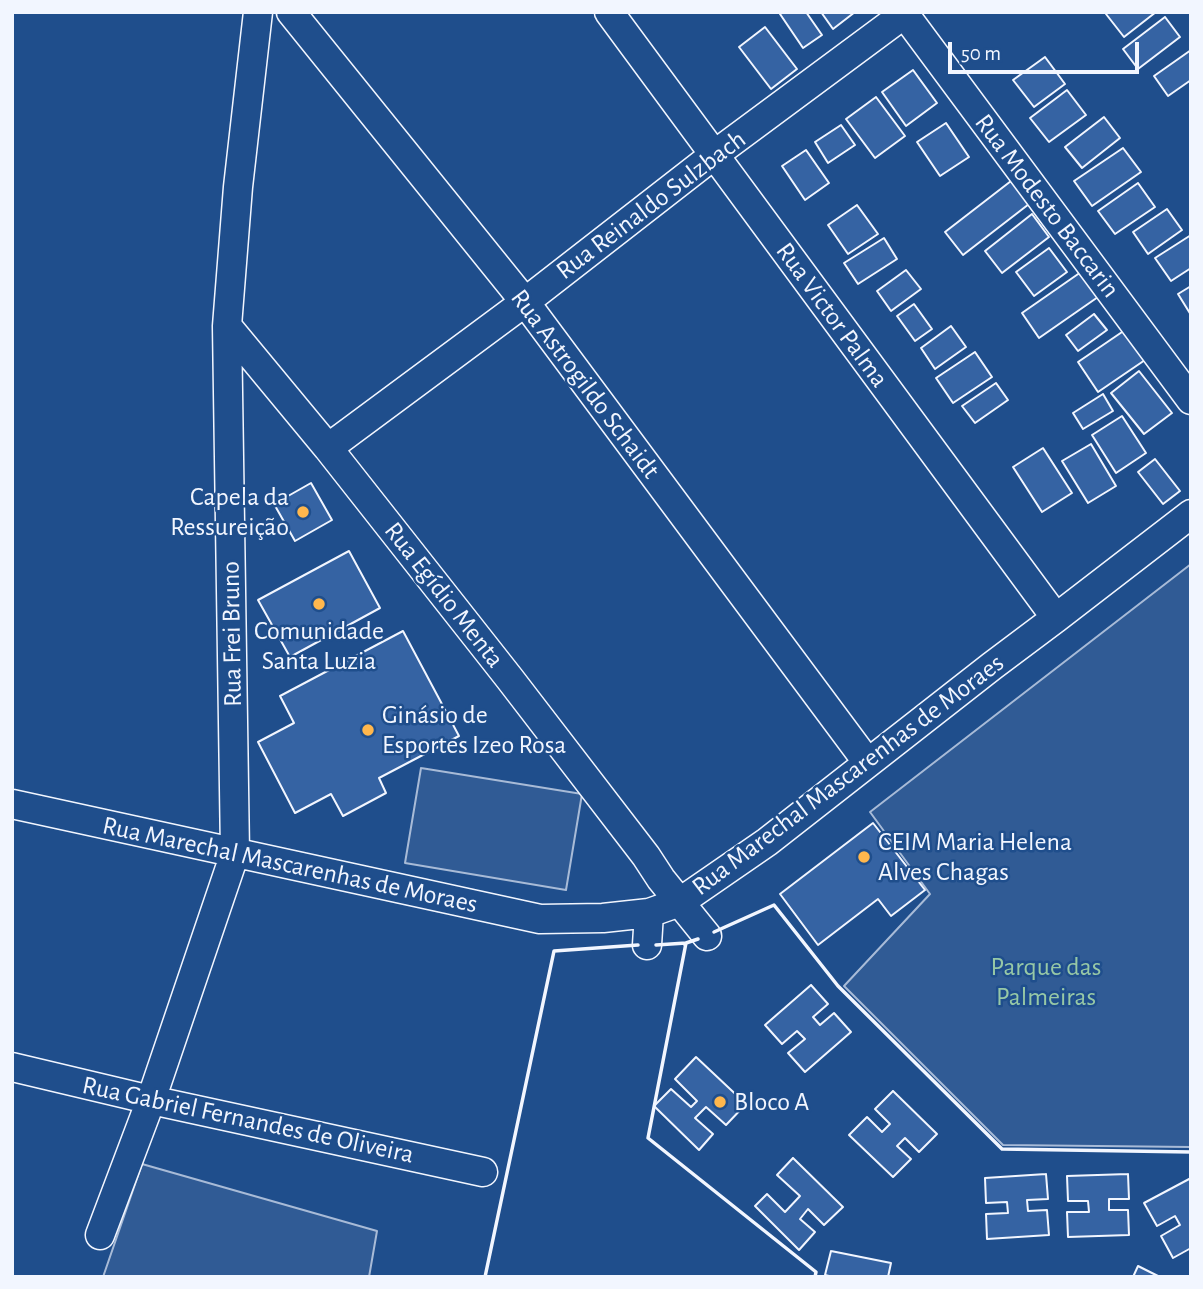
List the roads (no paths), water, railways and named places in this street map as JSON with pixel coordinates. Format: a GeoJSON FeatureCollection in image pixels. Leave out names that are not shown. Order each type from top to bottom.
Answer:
{"type":"FeatureCollection","features":[{"type":"Feature","properties":{"kind":"street","name":"Rua Frei Bruno"},"geometry":{"type":"LineString","coordinates":[[100,1235],[151,1100],[235,853],[227,326],[238,187],[258,12]]}},
{"type":"Feature","properties":{"kind":"street","name":"Rua Astrogildo Schaidt"},"geometry":{"type":"LineString","coordinates":[[291,12],[525,302],[868,763]]}},
{"type":"Feature","properties":{"kind":"street","name":"Rua Victor Palma"},"geometry":{"type":"LineString","coordinates":[[609,12],[1056,618]]}},
{"type":"Feature","properties":{"kind":"street","name":"Rua Reinaldo Sulzbach"},"geometry":{"type":"LineString","coordinates":[[328,448],[905,13]]}},
{"type":"Feature","properties":{"kind":"street","name":"Rua Modesto Baccarin"},"geometry":{"type":"LineString","coordinates":[[905,13],[1191,400]]}},
{"type":"Feature","properties":{"kind":"street","name":"Rua Egídio Menta"},"geometry":{"type":"LineString","coordinates":[[227,326],[328,448],[707,936]]}},
{"type":"Feature","properties":{"kind":"street","name":"Rua Marechal Mascarenhas de Moraes"},"geometry":{"type":"LineString","coordinates":[[12,804],[540,919],[603,918],[649,913],[680,902],[767,842],[1191,514]]}},
{"type":"Feature","properties":{"kind":"street"},"geometry":{"type":"LineString","coordinates":[[647,945],[649,913]]}},
{"type":"Feature","properties":{"kind":"street","name":"Rua Gabriel Fernandes de Oliveira"},"geometry":{"type":"LineString","coordinates":[[12,1067],[483,1172]]}},
{"type":"Feature","properties":{"kind":"place","name":"Capela da Ressureição"},"geometry":{"type":"Point","coordinates":[303,512]}},
{"type":"Feature","properties":{"kind":"place","name":"Comunidade Santa Luzia"},"geometry":{"type":"Point","coordinates":[319,604]}},
{"type":"Feature","properties":{"kind":"place","name":"Ginásio de Esportes Izeo Rosa"},"geometry":{"type":"Point","coordinates":[368,730]}},
{"type":"Feature","properties":{"kind":"place","name":"CEIM Maria Helena Alves Chagas"},"geometry":{"type":"Point","coordinates":[864,857]}},
{"type":"Feature","properties":{"kind":"place","name":"Bloco A"},"geometry":{"type":"Point","coordinates":[720,1102]}},
{"type":"Feature","properties":{"kind":"park label","name":"Parque das Palmeiras"},"geometry":{"type":"Point","coordinates":[1046,982]}}]}
